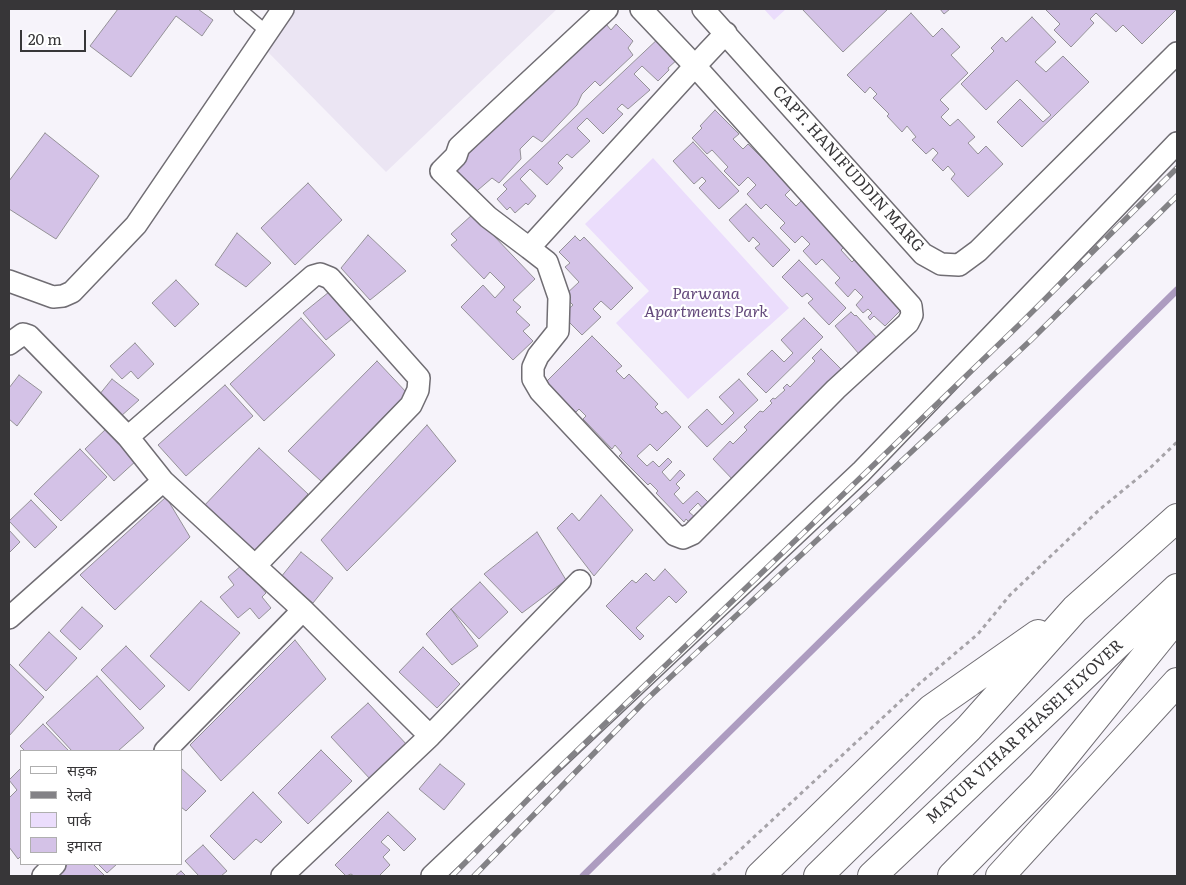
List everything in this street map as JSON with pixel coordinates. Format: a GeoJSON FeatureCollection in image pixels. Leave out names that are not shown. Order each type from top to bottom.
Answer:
{"type":"FeatureCollection","features":[{"type":"Feature","properties":{"kind":"main road"},"geometry":{"type":"LineString","coordinates":[[818,876],[969,728],[1075,609],[1177,518]]}},
{"type":"Feature","properties":{"kind":"main road","name":"MAYUR VIHAR PHASE1 FLYOVER"},"geometry":{"type":"LineString","coordinates":[[872,876],[1177,588]]}},
{"type":"Feature","properties":{"kind":"main road"},"geometry":{"type":"LineString","coordinates":[[760,876],[931,709],[1075,609]]}},
{"type":"Feature","properties":{"kind":"main road"},"geometry":{"type":"LineString","coordinates":[[952,876],[1041,785],[1177,617]]}},
{"type":"Feature","properties":{"kind":"main road"},"geometry":{"type":"LineString","coordinates":[[1000,876],[1177,682]]}},
{"type":"Feature","properties":{"kind":"street"},"geometry":{"type":"LineString","coordinates":[[9,281],[53,297],[63,296],[72,292],[136,225],[283,9]]}},
{"type":"Feature","properties":{"kind":"street"},"geometry":{"type":"LineString","coordinates":[[607,9],[459,147],[456,156],[441,171],[488,218],[547,262],[559,297],[558,331],[538,356],[533,367],[533,379],[540,391],[668,527],[675,534],[683,538],[692,534],[836,389],[908,323],[912,315],[911,306],[695,66],[641,9]]}},
{"type":"Feature","properties":{"kind":"street","name":"CAPT. HANIFUDDIN MARG"},"geometry":{"type":"LineString","coordinates":[[703,9],[923,254],[941,264],[959,265],[978,251],[1177,53]]}},
{"type":"Feature","properties":{"kind":"street"},"geometry":{"type":"LineString","coordinates":[[529,248],[726,34]]}},
{"type":"Feature","properties":{"kind":"street"},"geometry":{"type":"LineString","coordinates":[[432,876],[861,472],[1177,143]]}},
{"type":"Feature","properties":{"kind":"street"},"geometry":{"type":"LineString","coordinates":[[128,437],[313,276],[320,274],[330,278],[419,378],[418,390],[411,405],[255,566]]}},
{"type":"Feature","properties":{"kind":"street"},"geometry":{"type":"LineString","coordinates":[[9,344],[23,334],[29,336],[128,437],[163,481],[303,610],[430,736]]}},
{"type":"Feature","properties":{"kind":"street"},"geometry":{"type":"LineString","coordinates":[[9,618],[163,481]]}},
{"type":"Feature","properties":{"kind":"street"},"geometry":{"type":"LineString","coordinates":[[282,876],[430,736],[580,582]]}},
{"type":"Feature","properties":{"kind":"street"},"geometry":{"type":"LineString","coordinates":[[166,750],[303,610]]}},
{"type":"Feature","properties":{"kind":"street"},"geometry":{"type":"LineString","coordinates":[[43,876],[54,865]]}},
{"type":"Feature","properties":{"kind":"lane"},"geometry":{"type":"LineString","coordinates":[[240,9],[267,32]]}},
{"type":"Feature","properties":{"kind":"path"},"geometry":{"type":"LineString","coordinates":[[712,876],[918,684],[978,634],[1010,595],[1099,510],[1149,469],[1177,442]]}},
{"type":"Feature","properties":{"kind":"shaded area"},"geometry":{"type":"Polygon","coordinates":[[[292,9],[557,9],[386,172],[265,49],[292,9]]]}},
{"type":"Feature","properties":{"kind":"green space"},"geometry":{"type":"Polygon","coordinates":[[[764,9],[786,9],[774,20],[764,9]]]}},
{"type":"Feature","properties":{"kind":"green space","name":"Parwana Apartments Park"},"geometry":{"type":"Polygon","coordinates":[[[653,158],[789,308],[688,399],[616,323],[649,291],[585,224],[653,158]]]}},
{"type":"Feature","properties":{"kind":"building"},"geometry":{"type":"Polygon","coordinates":[[[118,9],[198,9],[213,20],[202,36],[176,16],[131,77],[90,46],[118,9]]]}},
{"type":"Feature","properties":{"kind":"building"},"geometry":{"type":"Polygon","coordinates":[[[802,9],[888,9],[843,52],[802,9]]]}},
{"type":"Feature","properties":{"kind":"building"},"geometry":{"type":"Polygon","coordinates":[[[940,9],[950,9],[944,14],[940,9]]]}},
{"type":"Feature","properties":{"kind":"building"},"geometry":{"type":"Polygon","coordinates":[[[1045,9],[1177,9],[1142,44],[1123,25],[1116,32],[1096,13],[1090,19],[1094,23],[1071,47],[1054,30],[1060,24],[1045,9]]]}},
{"type":"Feature","properties":{"kind":"building"},"geometry":{"type":"Polygon","coordinates":[[[911,13],[933,37],[942,28],[960,47],[951,55],[968,73],[940,100],[949,109],[941,117],[950,126],[958,119],[975,137],[968,143],[978,154],[986,146],[1003,164],[968,197],[951,179],[955,174],[948,166],[943,171],[932,160],[938,153],[933,148],[926,154],[912,140],[916,137],[907,126],[902,132],[887,116],[889,114],[873,98],[877,94],[870,87],[865,93],[847,75],[911,13]]]}},
{"type":"Feature","properties":{"kind":"building"},"geometry":{"type":"Polygon","coordinates":[[[1032,17],[1056,42],[1035,62],[1046,72],[1063,56],[1089,82],[1022,147],[997,122],[1020,99],[1043,122],[1051,115],[1017,80],[986,110],[961,84],[994,51],[991,48],[1002,37],[1006,42],[1032,17]]]}},
{"type":"Feature","properties":{"kind":"building"},"geometry":{"type":"Polygon","coordinates":[[[606,24],[611,30],[616,24],[633,41],[628,48],[633,55],[600,86],[595,81],[582,94],[577,105],[542,142],[533,136],[520,149],[521,159],[499,183],[492,178],[471,196],[447,174],[606,24]]]}},
{"type":"Feature","properties":{"kind":"building"},"geometry":{"type":"Polygon","coordinates":[[[661,36],[679,58],[668,68],[669,70],[658,81],[642,66],[634,74],[650,90],[628,109],[622,104],[617,109],[623,114],[603,134],[587,118],[577,128],[590,141],[572,158],[567,154],[558,163],[563,168],[547,185],[530,169],[520,179],[536,196],[528,205],[526,203],[515,213],[510,207],[507,210],[497,199],[507,189],[503,185],[661,36]]]}},
{"type":"Feature","properties":{"kind":"building"},"geometry":{"type":"Polygon","coordinates":[[[715,110],[739,134],[733,139],[743,149],[748,144],[792,188],[785,195],[796,206],[803,199],[847,244],[841,250],[852,262],[858,256],[906,305],[885,326],[874,316],[870,320],[868,317],[872,313],[868,309],[863,313],[856,305],[863,297],[855,289],[848,297],[835,283],[840,278],[822,259],[816,265],[803,251],[810,244],[802,236],[795,243],[780,228],[785,223],[766,204],[761,209],[747,194],[756,185],[748,177],[739,186],[724,171],[728,167],[712,150],[707,154],[692,138],[715,110]]]}},
{"type":"Feature","properties":{"kind":"building"},"geometry":{"type":"Polygon","coordinates":[[[45,133],[99,176],[56,239],[9,209],[9,181],[45,133]]]}},
{"type":"Feature","properties":{"kind":"building"},"geometry":{"type":"Polygon","coordinates":[[[693,142],[739,191],[719,209],[699,188],[706,181],[702,177],[694,184],[673,161],[693,142]]]}},
{"type":"Feature","properties":{"kind":"building"},"geometry":{"type":"Polygon","coordinates":[[[308,183],[342,220],[295,265],[261,228],[308,183]]]}},
{"type":"Feature","properties":{"kind":"building"},"geometry":{"type":"Polygon","coordinates":[[[746,204],[790,250],[773,267],[755,248],[760,244],[753,237],[749,242],[729,220],[746,204]]]}},
{"type":"Feature","properties":{"kind":"building"},"geometry":{"type":"Polygon","coordinates":[[[473,214],[535,279],[513,300],[521,307],[516,312],[530,325],[523,331],[533,341],[513,360],[461,307],[483,285],[495,298],[505,287],[490,272],[484,279],[451,245],[457,240],[451,234],[473,214]]]}},
{"type":"Feature","properties":{"kind":"building"},"geometry":{"type":"Polygon","coordinates":[[[237,233],[271,263],[246,287],[215,265],[237,233]]]}},
{"type":"Feature","properties":{"kind":"building"},"geometry":{"type":"Polygon","coordinates":[[[368,235],[406,271],[370,300],[341,268],[368,235]]]}},
{"type":"Feature","properties":{"kind":"building"},"geometry":{"type":"Polygon","coordinates":[[[575,236],[580,241],[584,237],[633,288],[611,310],[601,301],[593,309],[601,317],[582,335],[562,315],[573,305],[564,296],[579,282],[565,267],[570,263],[559,252],[575,236]]]}},
{"type":"Feature","properties":{"kind":"building"},"geometry":{"type":"Polygon","coordinates":[[[799,260],[846,308],[829,325],[808,303],[813,299],[807,293],[802,297],[782,277],[799,260]]]}},
{"type":"Feature","properties":{"kind":"building"},"geometry":{"type":"Polygon","coordinates":[[[176,280],[199,304],[175,327],[152,303],[176,280]]]}},
{"type":"Feature","properties":{"kind":"building"},"geometry":{"type":"Polygon","coordinates":[[[329,292],[352,319],[326,340],[303,313],[329,292]]]}},
{"type":"Feature","properties":{"kind":"building"},"geometry":{"type":"Polygon","coordinates":[[[851,312],[877,338],[859,354],[835,326],[851,312]]]}},
{"type":"Feature","properties":{"kind":"building"},"geometry":{"type":"Polygon","coordinates":[[[301,318],[335,355],[264,421],[230,384],[301,318]]]}},
{"type":"Feature","properties":{"kind":"building"},"geometry":{"type":"Polygon","coordinates":[[[804,318],[823,337],[766,393],[747,374],[772,350],[784,362],[793,353],[781,340],[804,318]]]}},
{"type":"Feature","properties":{"kind":"building"},"geometry":{"type":"Polygon","coordinates":[[[592,336],[622,366],[616,371],[624,379],[629,374],[658,404],[655,407],[662,414],[666,411],[681,427],[657,451],[650,444],[637,456],[647,466],[653,461],[659,467],[668,458],[672,462],[662,472],[670,481],[680,470],[685,475],[676,484],[680,488],[674,494],[683,504],[697,491],[710,504],[704,510],[698,503],[689,512],[696,518],[690,523],[686,519],[684,522],[656,493],[658,491],[650,483],[648,485],[619,456],[622,453],[615,445],[612,449],[583,419],[586,416],[579,409],[576,412],[546,382],[592,336]]]}},
{"type":"Feature","properties":{"kind":"building"},"geometry":{"type":"Polygon","coordinates":[[[135,343],[154,364],[138,379],[131,371],[122,379],[110,366],[135,343]]]}},
{"type":"Feature","properties":{"kind":"building"},"geometry":{"type":"Polygon","coordinates":[[[821,349],[844,372],[735,482],[713,459],[730,441],[733,444],[747,430],[744,427],[760,411],[763,412],[772,403],[770,401],[773,398],[775,399],[785,390],[783,388],[787,384],[790,387],[815,361],[812,358],[821,349]]]}},
{"type":"Feature","properties":{"kind":"building"},"geometry":{"type":"Polygon","coordinates":[[[377,361],[407,393],[321,481],[288,451],[377,361]]]}},
{"type":"Feature","properties":{"kind":"building"},"geometry":{"type":"Polygon","coordinates":[[[19,375],[42,392],[17,426],[9,419],[9,388],[19,375]]]}},
{"type":"Feature","properties":{"kind":"building"},"geometry":{"type":"Polygon","coordinates":[[[112,379],[139,400],[120,417],[99,395],[112,379]]]}},
{"type":"Feature","properties":{"kind":"building"},"geometry":{"type":"Polygon","coordinates":[[[739,379],[758,400],[707,447],[688,427],[707,409],[722,425],[734,413],[719,397],[739,379]]]}},
{"type":"Feature","properties":{"kind":"building"},"geometry":{"type":"Polygon","coordinates":[[[225,385],[253,416],[186,476],[158,445],[225,385]]]}},
{"type":"Feature","properties":{"kind":"building"},"geometry":{"type":"Polygon","coordinates":[[[427,425],[456,461],[347,571],[321,540],[427,425]]]}},
{"type":"Feature","properties":{"kind":"building"},"geometry":{"type":"Polygon","coordinates":[[[107,428],[137,460],[114,481],[85,449],[107,428]]]}},
{"type":"Feature","properties":{"kind":"building"},"geometry":{"type":"Polygon","coordinates":[[[259,448],[308,494],[250,556],[201,509],[259,448]]]}},
{"type":"Feature","properties":{"kind":"building"},"geometry":{"type":"Polygon","coordinates":[[[80,449],[107,477],[61,521],[34,494],[80,449]]]}},
{"type":"Feature","properties":{"kind":"building"},"geometry":{"type":"Polygon","coordinates":[[[601,495],[633,530],[594,576],[557,528],[572,513],[579,521],[601,495]]]}},
{"type":"Feature","properties":{"kind":"building"},"geometry":{"type":"Polygon","coordinates":[[[166,497],[190,537],[115,610],[80,575],[166,497]]]}},
{"type":"Feature","properties":{"kind":"building"},"geometry":{"type":"Polygon","coordinates":[[[31,500],[57,527],[35,548],[9,521],[31,500]]]}},
{"type":"Feature","properties":{"kind":"building"},"geometry":{"type":"Polygon","coordinates":[[[9,530],[20,542],[9,553],[9,530]]]}},
{"type":"Feature","properties":{"kind":"building"},"geometry":{"type":"Polygon","coordinates":[[[537,532],[566,580],[522,613],[484,574],[537,532]]]}},
{"type":"Feature","properties":{"kind":"building"},"geometry":{"type":"Polygon","coordinates":[[[301,552],[333,578],[313,603],[281,577],[301,552]]]}},
{"type":"Feature","properties":{"kind":"building"},"geometry":{"type":"Polygon","coordinates":[[[242,565],[266,593],[262,597],[271,608],[259,619],[250,608],[238,618],[220,597],[234,585],[228,577],[242,565]]]}},
{"type":"Feature","properties":{"kind":"building"},"geometry":{"type":"Polygon","coordinates":[[[665,569],[687,592],[676,603],[669,596],[636,628],[644,636],[640,640],[606,606],[632,580],[636,583],[646,573],[654,581],[665,569]]]}},
{"type":"Feature","properties":{"kind":"building"},"geometry":{"type":"Polygon","coordinates":[[[480,582],[508,612],[479,639],[451,609],[480,582]]]}},
{"type":"Feature","properties":{"kind":"building"},"geometry":{"type":"Polygon","coordinates":[[[201,601],[240,633],[189,691],[150,656],[201,601]]]}},
{"type":"Feature","properties":{"kind":"building"},"geometry":{"type":"Polygon","coordinates":[[[82,607],[103,626],[80,650],[60,631],[82,607]]]}},
{"type":"Feature","properties":{"kind":"building"},"geometry":{"type":"Polygon","coordinates":[[[451,609],[478,646],[452,665],[426,634],[451,609]]]}},
{"type":"Feature","properties":{"kind":"building"},"geometry":{"type":"Polygon","coordinates":[[[49,632],[77,658],[46,691],[19,665],[49,632]]]}},
{"type":"Feature","properties":{"kind":"building"},"geometry":{"type":"Polygon","coordinates":[[[295,640],[326,679],[221,781],[190,745],[295,640]]]}},
{"type":"Feature","properties":{"kind":"building"},"geometry":{"type":"Polygon","coordinates":[[[126,646],[165,686],[140,710],[101,670],[126,646]]]}},
{"type":"Feature","properties":{"kind":"building"},"geometry":{"type":"Polygon","coordinates":[[[423,647],[460,684],[437,708],[399,672],[423,647]]]}},
{"type":"Feature","properties":{"kind":"building"},"geometry":{"type":"Polygon","coordinates":[[[9,663],[44,697],[9,736],[9,663]]]}},
{"type":"Feature","properties":{"kind":"building"},"geometry":{"type":"Polygon","coordinates":[[[97,676],[144,728],[119,750],[71,750],[46,723],[97,676]]]}},
{"type":"Feature","properties":{"kind":"building"},"geometry":{"type":"Polygon","coordinates":[[[368,703],[408,746],[371,780],[331,737],[368,703]]]}},
{"type":"Feature","properties":{"kind":"building"},"geometry":{"type":"Polygon","coordinates":[[[43,724],[68,750],[24,750],[20,746],[43,724]]]}},
{"type":"Feature","properties":{"kind":"building"},"geometry":{"type":"Polygon","coordinates":[[[321,750],[352,781],[308,824],[278,793],[321,750]]]}},
{"type":"Feature","properties":{"kind":"building"},"geometry":{"type":"Polygon","coordinates":[[[440,764],[465,784],[444,810],[419,789],[440,764]]]}},
{"type":"Feature","properties":{"kind":"building"},"geometry":{"type":"Polygon","coordinates":[[[20,769],[20,857],[18,859],[9,847],[9,798],[17,790],[9,780],[20,769]]]}},
{"type":"Feature","properties":{"kind":"building"},"geometry":{"type":"Polygon","coordinates":[[[182,769],[206,791],[186,811],[182,808],[182,769]]]}},
{"type":"Feature","properties":{"kind":"building"},"geometry":{"type":"Polygon","coordinates":[[[253,792],[282,822],[261,843],[256,839],[234,860],[210,836],[253,792]]]}},
{"type":"Feature","properties":{"kind":"building"},"geometry":{"type":"Polygon","coordinates":[[[388,812],[416,839],[404,851],[388,835],[381,842],[390,850],[383,857],[390,865],[379,876],[354,876],[351,874],[346,876],[335,865],[388,812]]]}},
{"type":"Feature","properties":{"kind":"building"},"geometry":{"type":"Polygon","coordinates":[[[203,845],[227,871],[221,876],[199,876],[185,861],[203,845]]]}},
{"type":"Feature","properties":{"kind":"building"},"geometry":{"type":"Polygon","coordinates":[[[66,865],[94,865],[105,876],[55,876],[66,865]]]}},
{"type":"Feature","properties":{"kind":"building"},"geometry":{"type":"Polygon","coordinates":[[[99,865],[116,865],[107,873],[99,865]]]}},
{"type":"Feature","properties":{"kind":"building"},"geometry":{"type":"Polygon","coordinates":[[[181,871],[186,876],[175,876],[181,871]]]}},
{"type":"Feature","properties":{"kind":"waterway"},"geometry":{"type":"LineString","coordinates":[[583,876],[1177,290]]}},
{"type":"Feature","properties":{"kind":"railway"},"geometry":{"type":"LineString","coordinates":[[452,876],[559,768],[1020,324],[1177,168]]}},
{"type":"Feature","properties":{"kind":"railway"},"geometry":{"type":"LineString","coordinates":[[474,876],[646,700],[1031,340],[1177,196]]}}]}
